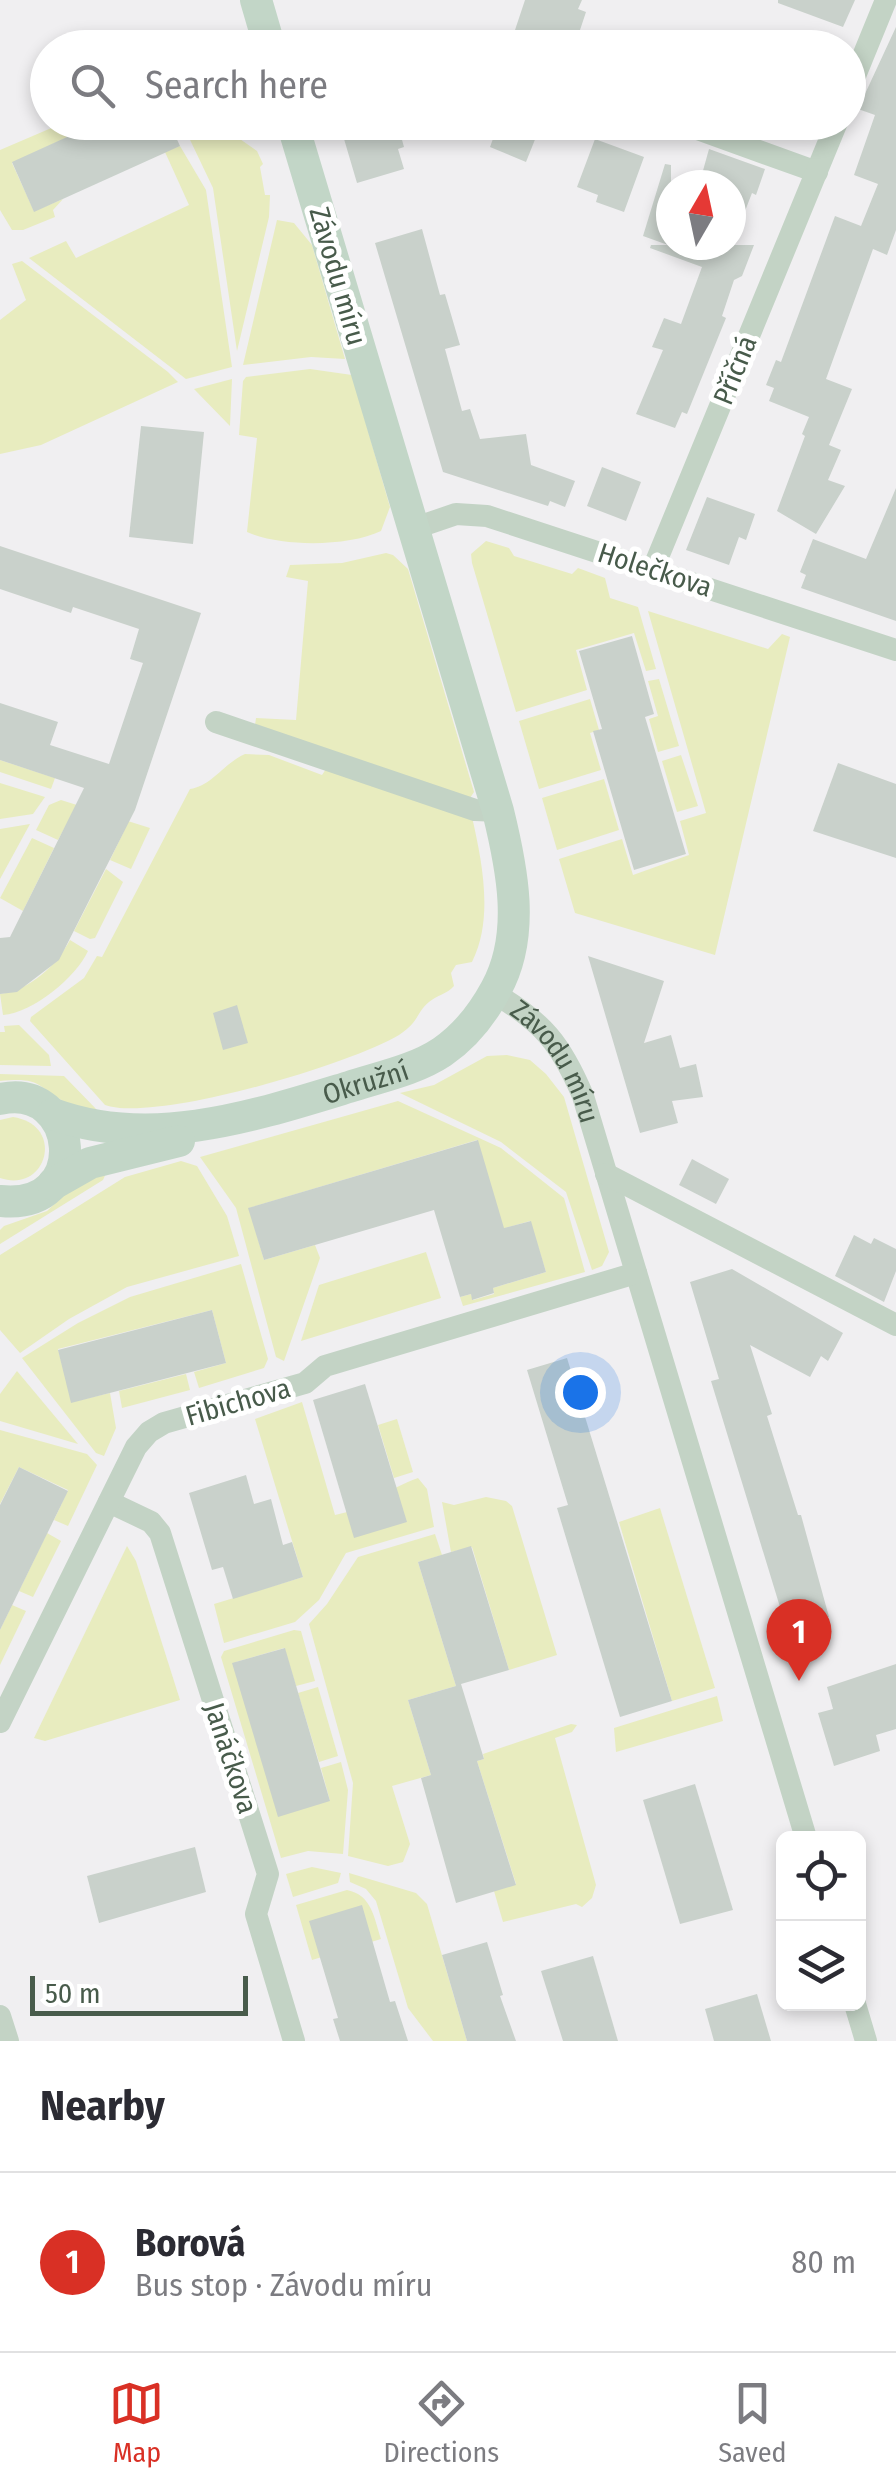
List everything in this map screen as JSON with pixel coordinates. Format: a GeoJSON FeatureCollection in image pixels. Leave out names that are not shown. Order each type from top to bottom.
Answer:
{"type":"FeatureCollection","features":[{"type":"Feature","properties":{"kind":"main road"},"geometry":{"type":"LineString","coordinates":[[256,0],[265,30]]}},
{"type":"Feature","properties":{"kind":"main road","name":"Závodu míru"},"geometry":{"type":"LineString","coordinates":[[297,140],[498,811],[508,855],[513,906],[508,959],[494,993]]}},
{"type":"Feature","properties":{"kind":"main road","name":"Okružní"},"geometry":{"type":"LineString","coordinates":[[6,1206],[34,1198],[90,1163],[176,1142],[210,1126],[289,1106],[428,1060],[468,1029],[494,993]]}},
{"type":"Feature","properties":{"kind":"main road","name":"Okružní"},"geometry":{"type":"LineString","coordinates":[[0,1099],[23,1098],[52,1114],[106,1129],[210,1126]]}},
{"type":"Feature","properties":{"kind":"main road"},"geometry":{"type":"LineString","coordinates":[[52,1114],[66,1145],[65,1162],[53,1184]]}},
{"type":"Feature","properties":{"kind":"street"},"geometry":{"type":"LineString","coordinates":[[866,49],[886,0]]}},
{"type":"Feature","properties":{"kind":"street"},"geometry":{"type":"LineString","coordinates":[[728,140],[817,172]]}},
{"type":"Feature","properties":{"kind":"street","name":"Příčná"},"geometry":{"type":"LineString","coordinates":[[653,569],[829,140]]}},
{"type":"Feature","properties":{"kind":"street","name":"Holečkova"},"geometry":{"type":"LineString","coordinates":[[412,529],[445,516],[476,514],[896,650]]}},
{"type":"Feature","properties":{"kind":"street"},"geometry":{"type":"LineString","coordinates":[[216,722],[475,810],[498,811]]}},
{"type":"Feature","properties":{"kind":"street","name":"Závodu míru"},"geometry":{"type":"LineString","coordinates":[[494,993],[534,1019],[562,1050],[583,1096],[804,1831]]}},
{"type":"Feature","properties":{"kind":"street"},"geometry":{"type":"LineString","coordinates":[[606,1174],[896,1325]]}},
{"type":"Feature","properties":{"kind":"street","name":"Fibichova"},"geometry":{"type":"LineString","coordinates":[[0,1722],[136,1447],[149,1432],[164,1423],[305,1383],[325,1366],[636,1273]]}},
{"type":"Feature","properties":{"kind":"street","name":"Janáčkova"},"geometry":{"type":"LineString","coordinates":[[109,1502],[151,1522],[160,1533],[268,1874],[256,1914],[294,2041]]}},
{"type":"Feature","properties":{"kind":"street"},"geometry":{"type":"LineString","coordinates":[[857,2011],[866,2041]]}},
{"type":"Feature","properties":{"kind":"street"},"geometry":{"type":"LineString","coordinates":[[0,2016],[8,2041]]}},
{"type":"Feature","properties":{"kind":"green space"},"geometry":{"type":"Polygon","coordinates":[[[30,137],[61,140],[12,163],[34,211],[63,199],[53,210],[55,217],[23,230],[12,230],[0,210],[0,150],[30,137]]]}},
{"type":"Feature","properties":{"kind":"green space"},"geometry":{"type":"Polygon","coordinates":[[[190,140],[241,140],[257,151],[263,164],[260,167],[265,195],[270,195],[269,217],[237,351],[213,188],[190,140]]]}},
{"type":"Feature","properties":{"kind":"green space"},"geometry":{"type":"Polygon","coordinates":[[[180,146],[206,190],[232,367],[186,379],[29,258],[66,241],[76,258],[189,205],[165,152],[180,146]]]}},
{"type":"Feature","properties":{"kind":"green space"},"geometry":{"type":"Polygon","coordinates":[[[277,220],[294,223],[312,245],[345,359],[311,357],[243,365],[277,220]]]}},
{"type":"Feature","properties":{"kind":"green space"},"geometry":{"type":"Polygon","coordinates":[[[22,261],[178,382],[41,445],[0,454],[0,320],[26,300],[12,264],[22,261]]]}},
{"type":"Feature","properties":{"kind":"green space"},"geometry":{"type":"Polygon","coordinates":[[[310,369],[352,375],[390,507],[381,531],[351,540],[314,543],[277,540],[247,532],[257,438],[239,435],[243,381],[246,377],[310,369]]]}},
{"type":"Feature","properties":{"kind":"green space"},"geometry":{"type":"Polygon","coordinates":[[[232,379],[230,426],[194,389],[232,379]]]}},
{"type":"Feature","properties":{"kind":"green space"},"geometry":{"type":"Polygon","coordinates":[[[486,541],[509,548],[514,556],[572,574],[578,568],[605,578],[610,598],[638,607],[656,669],[646,671],[634,633],[576,650],[587,690],[516,712],[472,563],[471,554],[486,541]]]}},
{"type":"Feature","properties":{"kind":"green space"},"geometry":{"type":"Polygon","coordinates":[[[386,553],[408,569],[474,792],[470,798],[255,725],[256,718],[296,720],[308,581],[286,577],[290,565],[342,563],[386,553]]]}},
{"type":"Feature","properties":{"kind":"green space"},"geometry":{"type":"Polygon","coordinates":[[[648,611],[768,649],[782,634],[790,637],[715,955],[575,913],[559,859],[622,839],[633,875],[689,855],[680,821],[706,813],[648,611]]]}},
{"type":"Feature","properties":{"kind":"green space"},"geometry":{"type":"Polygon","coordinates":[[[659,679],[679,746],[658,752],[649,719],[658,716],[648,681],[659,679]]]}},
{"type":"Feature","properties":{"kind":"green space"},"geometry":{"type":"Polygon","coordinates":[[[590,699],[599,730],[590,733],[601,770],[539,789],[519,721],[590,699]]]}},
{"type":"Feature","properties":{"kind":"green space"},"geometry":{"type":"Polygon","coordinates":[[[245,754],[269,755],[322,775],[328,766],[472,817],[484,890],[479,945],[472,962],[456,965],[451,973],[454,986],[429,1002],[399,1035],[375,1047],[298,1075],[208,1098],[166,1106],[105,1105],[30,1021],[31,1017],[84,978],[97,956],[102,957],[190,789],[205,784],[245,754]]]}},
{"type":"Feature","properties":{"kind":"green space"},"geometry":{"type":"Polygon","coordinates":[[[681,755],[698,806],[677,812],[662,761],[681,755]]]}},
{"type":"Feature","properties":{"kind":"green space"},"geometry":{"type":"Polygon","coordinates":[[[0,760],[55,778],[51,789],[0,772],[0,760]]]}},
{"type":"Feature","properties":{"kind":"green space"},"geometry":{"type":"Polygon","coordinates":[[[604,779],[619,830],[557,850],[542,798],[604,779]]]}},
{"type":"Feature","properties":{"kind":"green space"},"geometry":{"type":"Polygon","coordinates":[[[0,783],[45,797],[33,814],[0,819],[0,783]]]}},
{"type":"Feature","properties":{"kind":"green space"},"geometry":{"type":"Polygon","coordinates":[[[61,800],[150,828],[131,869],[110,860],[124,831],[76,807],[58,840],[36,830],[49,805],[61,800]]]}},
{"type":"Feature","properties":{"kind":"green space"},"geometry":{"type":"Polygon","coordinates":[[[30,824],[0,879],[0,829],[30,824]]]}},
{"type":"Feature","properties":{"kind":"green space"},"geometry":{"type":"Polygon","coordinates":[[[32,838],[54,848],[23,911],[0,898],[32,838]]]}},
{"type":"Feature","properties":{"kind":"green space"},"geometry":{"type":"Polygon","coordinates":[[[106,869],[123,882],[95,938],[90,939],[74,931],[106,869]]]}},
{"type":"Feature","properties":{"kind":"green space"},"geometry":{"type":"Polygon","coordinates":[[[70,940],[88,951],[74,972],[40,1001],[3,1015],[0,994],[22,988],[41,975],[70,940]]]}},
{"type":"Feature","properties":{"kind":"green space"},"geometry":{"type":"Polygon","coordinates":[[[19,1025],[49,1055],[51,1066],[0,1065],[0,1032],[5,1032],[4,1026],[19,1025]]]}},
{"type":"Feature","properties":{"kind":"green space"},"geometry":{"type":"Polygon","coordinates":[[[487,1056],[530,1060],[564,1097],[609,1252],[602,1266],[592,1270],[566,1192],[501,1142],[400,1093],[434,1085],[487,1056]]]}},
{"type":"Feature","properties":{"kind":"green space"},"geometry":{"type":"Polygon","coordinates":[[[0,1074],[64,1076],[98,1111],[70,1105],[31,1081],[0,1081],[0,1074]]]}},
{"type":"Feature","properties":{"kind":"green space"},"geometry":{"type":"Polygon","coordinates":[[[398,1101],[501,1148],[564,1198],[585,1272],[463,1306],[460,1297],[471,1294],[473,1300],[494,1294],[493,1288],[546,1272],[530,1221],[491,1232],[477,1140],[249,1208],[264,1260],[315,1245],[320,1258],[284,1361],[276,1357],[236,1208],[200,1157],[398,1101]]]}},
{"type":"Feature","properties":{"kind":"green space"},"geometry":{"type":"Polygon","coordinates":[[[13,1117],[30,1123],[45,1144],[39,1168],[16,1180],[0,1178],[0,1120],[13,1117]]]}},
{"type":"Feature","properties":{"kind":"green space"},"geometry":{"type":"Polygon","coordinates":[[[181,1161],[197,1166],[227,1216],[239,1256],[127,1287],[69,1319],[20,1353],[0,1330],[0,1255],[125,1177],[181,1161]]]}},
{"type":"Feature","properties":{"kind":"green space"},"geometry":{"type":"Polygon","coordinates":[[[107,1171],[103,1180],[0,1244],[0,1230],[4,1226],[47,1211],[77,1183],[107,1171]]]}},
{"type":"Feature","properties":{"kind":"green space"},"geometry":{"type":"Polygon","coordinates":[[[426,1252],[441,1298],[301,1341],[319,1285],[426,1252]]]}},
{"type":"Feature","properties":{"kind":"green space"},"geometry":{"type":"Polygon","coordinates":[[[241,1264],[268,1359],[264,1368],[199,1388],[194,1372],[226,1363],[212,1310],[58,1349],[72,1402],[110,1393],[116,1428],[104,1456],[96,1453],[22,1358],[130,1297],[241,1264]]]}},
{"type":"Feature","properties":{"kind":"green space"},"geometry":{"type":"Polygon","coordinates":[[[17,1371],[78,1444],[0,1421],[0,1394],[17,1371]]]}},
{"type":"Feature","properties":{"kind":"green space"},"geometry":{"type":"Polygon","coordinates":[[[186,1374],[190,1390],[122,1408],[119,1391],[186,1374]]]}},
{"type":"Feature","properties":{"kind":"green space"},"geometry":{"type":"Polygon","coordinates":[[[302,1402],[335,1515],[356,1509],[418,1478],[427,1489],[434,1527],[346,1553],[319,1600],[295,1622],[224,1643],[214,1604],[303,1577],[255,1419],[302,1402]]]}},
{"type":"Feature","properties":{"kind":"green space"},"geometry":{"type":"Polygon","coordinates":[[[397,1419],[413,1472],[394,1478],[378,1425],[397,1419]]]}},
{"type":"Feature","properties":{"kind":"green space"},"geometry":{"type":"Polygon","coordinates":[[[0,1430],[87,1454],[97,1465],[68,1526],[54,1520],[68,1490],[19,1467],[0,1504],[0,1430]]]}},
{"type":"Feature","properties":{"kind":"green space"},"geometry":{"type":"Polygon","coordinates":[[[486,1497],[512,1506],[557,1655],[509,1670],[472,1547],[451,1552],[442,1502],[454,1505],[486,1497]]]}},
{"type":"Feature","properties":{"kind":"green space"},"geometry":{"type":"Polygon","coordinates":[[[660,1508],[715,1688],[672,1701],[619,1522],[660,1508]]]}},
{"type":"Feature","properties":{"kind":"green space"},"geometry":{"type":"Polygon","coordinates":[[[47,1533],[61,1541],[33,1597],[19,1591],[47,1533]]]}},
{"type":"Feature","properties":{"kind":"green space"},"geometry":{"type":"Polygon","coordinates":[[[435,1534],[442,1555],[418,1562],[456,1686],[408,1700],[431,1775],[392,1786],[410,1844],[403,1862],[388,1866],[348,1856],[353,1783],[309,1624],[358,1557],[435,1534]]]}},
{"type":"Feature","properties":{"kind":"green space"},"geometry":{"type":"Polygon","coordinates":[[[127,1546],[136,1561],[180,1700],[45,1741],[34,1738],[127,1546]]]}},
{"type":"Feature","properties":{"kind":"green space"},"geometry":{"type":"Polygon","coordinates":[[[12,1605],[26,1611],[0,1665],[0,1630],[12,1605]]]}},
{"type":"Feature","properties":{"kind":"green space"},"geometry":{"type":"Polygon","coordinates":[[[301,1631],[315,1681],[296,1686],[284,1648],[236,1662],[330,1801],[321,1768],[341,1762],[348,1790],[343,1854],[308,1851],[281,1858],[221,1657],[224,1651],[301,1631]]]}},
{"type":"Feature","properties":{"kind":"green space"},"geometry":{"type":"Polygon","coordinates":[[[318,1687],[338,1756],[319,1762],[298,1693],[318,1687]]]}},
{"type":"Feature","properties":{"kind":"green space"},"geometry":{"type":"Polygon","coordinates":[[[717,1696],[723,1721],[616,1752],[614,1728],[717,1696]]]}},
{"type":"Feature","properties":{"kind":"green space"},"geometry":{"type":"Polygon","coordinates":[[[577,1725],[572,1732],[555,1738],[596,1885],[592,1898],[582,1907],[576,1904],[503,1922],[494,1891],[516,1884],[477,1761],[484,1759],[483,1754],[577,1725]]]}},
{"type":"Feature","properties":{"kind":"green space"},"geometry":{"type":"Polygon","coordinates":[[[312,1867],[341,1873],[338,1883],[293,1897],[286,1874],[312,1867]]]}},
{"type":"Feature","properties":{"kind":"green space"},"geometry":{"type":"Polygon","coordinates":[[[349,1873],[416,1893],[427,1904],[467,2041],[433,2041],[408,2008],[376,1901],[366,1889],[350,1882],[349,1873]]]}},
{"type":"Feature","properties":{"kind":"green space"},"geometry":{"type":"Polygon","coordinates":[[[347,1890],[367,1902],[381,1939],[312,1960],[296,1905],[347,1890]]]}},
{"type":"Feature","properties":{"kind":"building"},"geometry":{"type":"Polygon","coordinates":[[[525,0],[582,0],[578,9],[586,12],[580,30],[515,30],[525,0]]]}},
{"type":"Feature","properties":{"kind":"building"},"geometry":{"type":"Polygon","coordinates":[[[778,0],[855,0],[843,27],[778,0]]]}},
{"type":"Feature","properties":{"kind":"building"},"geometry":{"type":"Polygon","coordinates":[[[896,27],[896,230],[887,255],[873,249],[826,379],[852,389],[829,445],[841,450],[828,480],[845,486],[816,534],[777,511],[809,417],[769,401],[774,388],[766,385],[776,360],[781,362],[835,216],[861,226],[878,184],[854,175],[875,115],[866,112],[866,92],[896,27]]]}},
{"type":"Feature","properties":{"kind":"building"},"geometry":{"type":"Polygon","coordinates":[[[60,140],[177,140],[180,146],[34,212],[12,162],[60,140]]]}},
{"type":"Feature","properties":{"kind":"building"},"geometry":{"type":"Polygon","coordinates":[[[344,140],[402,140],[404,147],[398,149],[404,169],[357,183],[344,140]]]}},
{"type":"Feature","properties":{"kind":"building"},"geometry":{"type":"Polygon","coordinates":[[[493,140],[535,140],[526,162],[490,147],[493,140]]]}},
{"type":"Feature","properties":{"kind":"building"},"geometry":{"type":"Polygon","coordinates":[[[595,140],[644,157],[624,212],[596,202],[598,195],[577,187],[595,140]]]}},
{"type":"Feature","properties":{"kind":"building"},"geometry":{"type":"Polygon","coordinates":[[[709,149],[765,169],[756,195],[752,193],[746,208],[746,170],[703,170],[709,149]]]}},
{"type":"Feature","properties":{"kind":"building"},"geometry":{"type":"Polygon","coordinates":[[[656,193],[656,241],[643,236],[656,193]]]}},
{"type":"Feature","properties":{"kind":"building"},"geometry":{"type":"Polygon","coordinates":[[[422,229],[440,295],[445,294],[460,345],[445,349],[462,411],[470,409],[480,439],[526,434],[531,465],[575,481],[565,507],[550,501],[548,506],[443,472],[375,243],[422,229]]]}},
{"type":"Feature","properties":{"kind":"building"},"geometry":{"type":"Polygon","coordinates":[[[746,245],[754,245],[742,276],[734,280],[722,316],[726,318],[687,414],[682,412],[675,428],[636,414],[663,350],[652,347],[664,318],[681,324],[702,267],[683,260],[746,260],[746,245]]]}},
{"type":"Feature","properties":{"kind":"building"},"geometry":{"type":"Polygon","coordinates":[[[141,426],[204,432],[193,544],[129,537],[141,426]]]}},
{"type":"Feature","properties":{"kind":"building"},"geometry":{"type":"Polygon","coordinates":[[[602,467],[641,482],[626,521],[587,506],[602,467]]]}},
{"type":"Feature","properties":{"kind":"building"},"geometry":{"type":"Polygon","coordinates":[[[896,488],[896,621],[801,588],[806,575],[800,572],[813,539],[866,559],[896,488]]]}},
{"type":"Feature","properties":{"kind":"building"},"geometry":{"type":"Polygon","coordinates":[[[707,497],[755,514],[746,540],[739,537],[729,565],[686,550],[707,497]]]}},
{"type":"Feature","properties":{"kind":"building"},"geometry":{"type":"Polygon","coordinates":[[[0,546],[201,613],[135,810],[59,960],[17,992],[0,994],[0,938],[10,937],[84,788],[0,760],[0,703],[58,722],[50,745],[109,764],[143,663],[130,659],[139,629],[73,607],[71,613],[0,589],[0,546]]]}},
{"type":"Feature","properties":{"kind":"building"},"geometry":{"type":"Polygon","coordinates":[[[632,636],[654,714],[645,717],[686,854],[634,870],[593,731],[602,729],[579,651],[632,636]]]}},
{"type":"Feature","properties":{"kind":"building"},"geometry":{"type":"Polygon","coordinates":[[[838,763],[896,784],[896,858],[813,831],[838,763]]]}},
{"type":"Feature","properties":{"kind":"building"},"geometry":{"type":"Polygon","coordinates":[[[588,956],[664,981],[644,1043],[671,1035],[680,1068],[696,1064],[703,1097],[672,1101],[678,1123],[640,1133],[588,956]]]}},
{"type":"Feature","properties":{"kind":"building"},"geometry":{"type":"Polygon","coordinates":[[[237,1005],[248,1043],[223,1050],[213,1013],[237,1005]]]}},
{"type":"Feature","properties":{"kind":"building"},"geometry":{"type":"Polygon","coordinates":[[[478,1140],[504,1228],[531,1221],[546,1272],[493,1288],[494,1293],[472,1300],[471,1294],[460,1297],[434,1210],[264,1260],[248,1208],[478,1140]]]}},
{"type":"Feature","properties":{"kind":"building"},"geometry":{"type":"Polygon","coordinates":[[[692,1159],[729,1179],[716,1204],[679,1185],[692,1159]]]}},
{"type":"Feature","properties":{"kind":"building"},"geometry":{"type":"Polygon","coordinates":[[[854,1235],[871,1244],[874,1238],[896,1249],[896,1271],[884,1302],[835,1276],[854,1235]]]}},
{"type":"Feature","properties":{"kind":"building"},"geometry":{"type":"Polygon","coordinates":[[[732,1269],[843,1333],[828,1361],[821,1356],[810,1377],[750,1345],[772,1414],[767,1416],[801,1515],[829,1617],[787,1630],[711,1381],[719,1379],[690,1282],[732,1269]]]}},
{"type":"Feature","properties":{"kind":"building"},"geometry":{"type":"Polygon","coordinates":[[[212,1310],[226,1363],[71,1403],[58,1350],[212,1310]]]}},
{"type":"Feature","properties":{"kind":"building"},"geometry":{"type":"Polygon","coordinates":[[[567,1358],[672,1701],[620,1717],[557,1508],[568,1505],[527,1370],[567,1358]]]}},
{"type":"Feature","properties":{"kind":"building"},"geometry":{"type":"Polygon","coordinates":[[[365,1384],[407,1522],[354,1538],[313,1400],[365,1384]]]}},
{"type":"Feature","properties":{"kind":"building"},"geometry":{"type":"Polygon","coordinates":[[[19,1467],[68,1491],[0,1630],[0,1505],[19,1467]]]}},
{"type":"Feature","properties":{"kind":"building"},"geometry":{"type":"Polygon","coordinates":[[[246,1475],[254,1504],[271,1499],[283,1545],[292,1542],[303,1577],[233,1599],[223,1567],[212,1570],[189,1493],[246,1475]]]}},
{"type":"Feature","properties":{"kind":"building"},"geometry":{"type":"Polygon","coordinates":[[[471,1546],[509,1670],[461,1684],[484,1759],[477,1761],[516,1885],[456,1903],[421,1778],[431,1775],[408,1700],[456,1686],[418,1562],[471,1546]]]}},
{"type":"Feature","properties":{"kind":"building"},"geometry":{"type":"Polygon","coordinates":[[[285,1648],[330,1801],[278,1817],[232,1663],[285,1648]]]}},
{"type":"Feature","properties":{"kind":"building"},"geometry":{"type":"Polygon","coordinates":[[[896,1664],[896,1729],[876,1735],[880,1751],[834,1766],[818,1713],[833,1709],[827,1687],[896,1664]]]}},
{"type":"Feature","properties":{"kind":"building"},"geometry":{"type":"Polygon","coordinates":[[[695,1784],[733,1910],[680,1924],[643,1800],[695,1784]]]}},
{"type":"Feature","properties":{"kind":"building"},"geometry":{"type":"Polygon","coordinates":[[[195,1847],[206,1892],[99,1923],[87,1876],[195,1847]]]}},
{"type":"Feature","properties":{"kind":"building"},"geometry":{"type":"Polygon","coordinates":[[[362,1905],[390,2002],[395,2001],[408,2041],[340,2041],[333,2019],[338,2018],[309,1921],[362,1905]]]}},
{"type":"Feature","properties":{"kind":"building"},"geometry":{"type":"Polygon","coordinates":[[[487,1942],[516,2041],[467,2041],[442,1955],[487,1942]]]}},
{"type":"Feature","properties":{"kind":"building"},"geometry":{"type":"Polygon","coordinates":[[[593,1956],[618,2041],[563,2041],[541,1971],[593,1956]]]}},
{"type":"Feature","properties":{"kind":"building"},"geometry":{"type":"Polygon","coordinates":[[[757,1994],[771,2041],[714,2041],[705,2009],[757,1994]]]}},
{"type":"Feature","properties":{"kind":"place","name":"Borová"},"geometry":{"type":"Point","coordinates":[799,1681]}}]}
